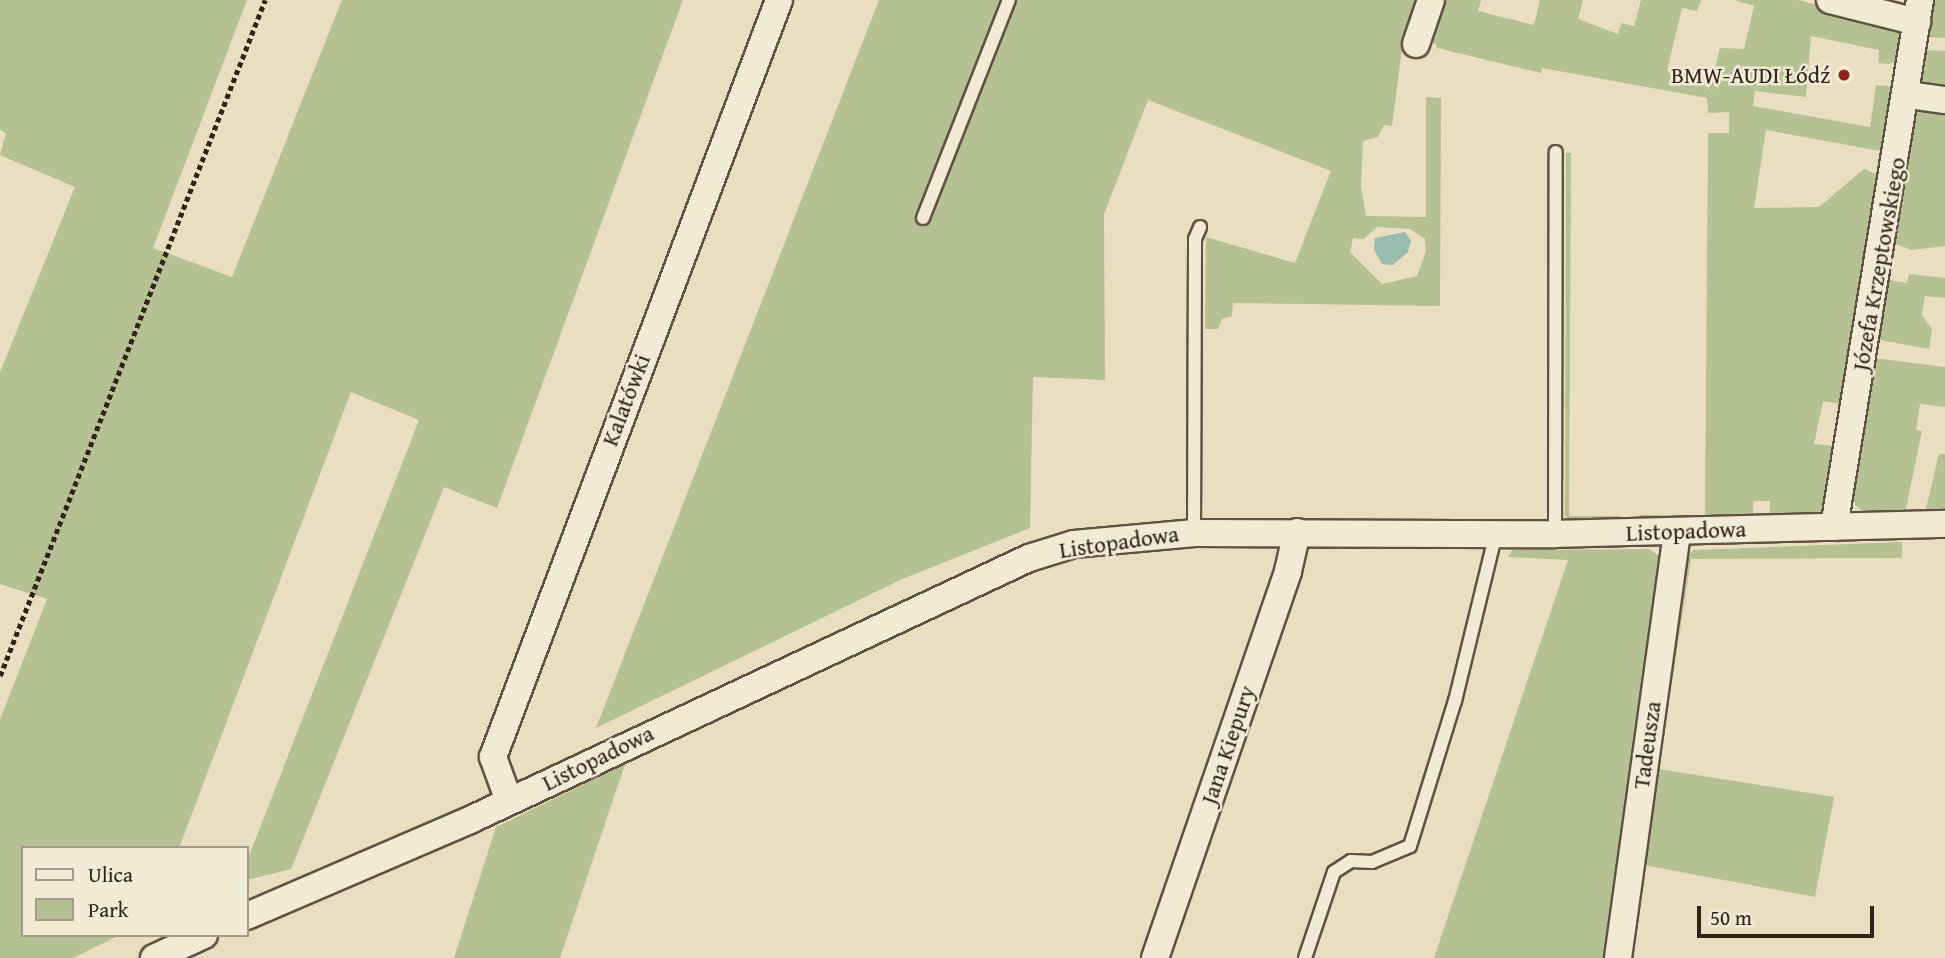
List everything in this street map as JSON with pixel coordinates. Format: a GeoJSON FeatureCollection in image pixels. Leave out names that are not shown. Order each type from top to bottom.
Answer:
{"type":"FeatureCollection","features":[{"type":"Feature","properties":{"kind":"street","name":"Kalatówki"},"geometry":{"type":"LineString","coordinates":[[509,802],[493,757],[779,0]]}},
{"type":"Feature","properties":{"kind":"street"},"geometry":{"type":"LineString","coordinates":[[1416,44],[1431,0]]}},
{"type":"Feature","properties":{"kind":"street"},"geometry":{"type":"LineString","coordinates":[[1830,0],[1919,11]]}},
{"type":"Feature","properties":{"kind":"street","name":"Józefa Krzeptowskiego"},"geometry":{"type":"LineString","coordinates":[[1834,527],[1908,94],[1919,11]]}},
{"type":"Feature","properties":{"kind":"street"},"geometry":{"type":"LineString","coordinates":[[1908,94],[1945,100]]}},
{"type":"Feature","properties":{"kind":"street","name":"Listopadowa"},"geometry":{"type":"LineString","coordinates":[[248,916],[509,802],[1029,558],[1111,538],[1194,533],[1555,534],[1945,524]]}},
{"type":"Feature","properties":{"kind":"street","name":"Tadeusza"},"geometry":{"type":"LineString","coordinates":[[1618,958],[1677,531]]}},
{"type":"Feature","properties":{"kind":"street","name":"Jana Kiepury"},"geometry":{"type":"LineString","coordinates":[[1155,958],[1288,571],[1297,532]]}},
{"type":"Feature","properties":{"kind":"street"},"geometry":{"type":"LineString","coordinates":[[155,958],[200,937]]}},
{"type":"Feature","properties":{"kind":"lane"},"geometry":{"type":"LineString","coordinates":[[923,218],[1009,0]]}},
{"type":"Feature","properties":{"kind":"lane"},"geometry":{"type":"LineString","coordinates":[[1555,534],[1556,152]]}},
{"type":"Feature","properties":{"kind":"lane"},"geometry":{"type":"LineString","coordinates":[[1194,533],[1195,239],[1200,226]]}},
{"type":"Feature","properties":{"kind":"lane"},"geometry":{"type":"LineString","coordinates":[[1305,958],[1334,872],[1351,861],[1372,862],[1410,846],[1455,701],[1496,534]]}},
{"type":"Feature","properties":{"kind":"path"},"geometry":{"type":"LineString","coordinates":[[0,676],[265,0]]}},
{"type":"Feature","properties":{"kind":"green space"},"geometry":{"type":"Polygon","coordinates":[[[0,0],[247,0],[153,248],[232,277],[342,0],[683,0],[497,508],[444,487],[291,869],[248,880],[248,858],[419,420],[351,392],[180,846],[21,846],[21,937],[116,937],[73,958],[0,958],[0,720],[47,599],[0,584],[0,372],[75,187],[0,155],[6,133],[0,130],[0,0]]]}},
{"type":"Feature","properties":{"kind":"green space"},"geometry":{"type":"Polygon","coordinates":[[[879,0],[1418,0],[1403,41],[1392,126],[1384,125],[1378,137],[1363,141],[1361,186],[1366,216],[1426,217],[1426,97],[1441,98],[1440,306],[1233,303],[1232,316],[1222,319],[1218,329],[1205,329],[1206,237],[1295,263],[1331,171],[1148,100],[1104,214],[1105,380],[1033,377],[1030,528],[900,580],[596,728],[879,0]],[[1377,227],[1364,239],[1353,238],[1350,252],[1382,284],[1417,276],[1426,251],[1425,239],[1410,229],[1377,227]]]}},
{"type":"Feature","properties":{"kind":"green space"},"geometry":{"type":"Polygon","coordinates":[[[1437,0],[1481,0],[1478,11],[1534,25],[1540,0],[1583,0],[1578,19],[1618,34],[1621,23],[1634,26],[1641,0],[1701,0],[1697,11],[1682,8],[1667,71],[1711,82],[1720,48],[1744,49],[1754,6],[1734,0],[1798,0],[1890,24],[1904,32],[1901,58],[1890,64],[1878,63],[1879,50],[1811,36],[1806,97],[1755,91],[1753,106],[1870,127],[1876,85],[1888,86],[1897,94],[1888,147],[1880,151],[1766,130],[1754,208],[1819,207],[1864,169],[1883,177],[1847,398],[1841,404],[1823,401],[1814,444],[1835,446],[1827,508],[1819,515],[1769,520],[1770,501],[1753,501],[1753,518],[1639,524],[1640,515],[1705,515],[1708,133],[1729,133],[1729,112],[1708,113],[1707,98],[1542,68],[1541,73],[1437,48],[1436,44],[1425,41],[1437,0]]]}},
{"type":"Feature","properties":{"kind":"green space"},"geometry":{"type":"Polygon","coordinates":[[[1931,0],[1945,0],[1945,38],[1926,37],[1931,0]]]}},
{"type":"Feature","properties":{"kind":"green space"},"geometry":{"type":"Polygon","coordinates":[[[1922,50],[1945,51],[1945,97],[1917,84],[1922,50]]]}},
{"type":"Feature","properties":{"kind":"green space"},"geometry":{"type":"Polygon","coordinates":[[[1916,107],[1945,110],[1945,246],[1912,250],[1893,243],[1916,107]]]}},
{"type":"Feature","properties":{"kind":"green space"},"geometry":{"type":"Polygon","coordinates":[[[1566,153],[1571,153],[1569,516],[1620,516],[1619,521],[1567,521],[1565,515],[1566,153]]]}},
{"type":"Feature","properties":{"kind":"green space"},"geometry":{"type":"Polygon","coordinates":[[[1909,274],[1945,278],[1945,298],[1925,296],[1922,315],[1932,329],[1929,349],[1875,339],[1885,279],[1907,283],[1909,274]]]}},
{"type":"Feature","properties":{"kind":"green space"},"geometry":{"type":"Polygon","coordinates":[[[1873,358],[1945,367],[1945,407],[1920,404],[1916,430],[1922,431],[1905,513],[1869,516],[1855,505],[1852,489],[1873,358]]]}},
{"type":"Feature","properties":{"kind":"green space"},"geometry":{"type":"Polygon","coordinates":[[[1939,454],[1945,454],[1945,515],[1926,508],[1939,454]]]}},
{"type":"Feature","properties":{"kind":"green space"},"geometry":{"type":"Polygon","coordinates":[[[1902,542],[1902,558],[1691,559],[1671,689],[1664,690],[1685,560],[1693,550],[1902,542]]]}},
{"type":"Feature","properties":{"kind":"green space"},"geometry":{"type":"Polygon","coordinates":[[[1649,549],[1659,556],[1607,958],[1434,958],[1568,560],[1508,557],[1512,550],[1649,549]]]}},
{"type":"Feature","properties":{"kind":"green space"},"geometry":{"type":"Polygon","coordinates":[[[625,764],[560,958],[454,958],[496,827],[625,764]]]}},
{"type":"Feature","properties":{"kind":"green space"},"geometry":{"type":"Polygon","coordinates":[[[1652,770],[1834,797],[1815,897],[1638,864],[1652,770]]]}},
{"type":"Feature","properties":{"kind":"shaded area"},"geometry":{"type":"Polygon","coordinates":[[[1405,232],[1411,241],[1408,252],[1393,265],[1382,264],[1374,250],[1375,238],[1405,232]]]}},
{"type":"Feature","properties":{"kind":"place","name":"BMW-AUDI Łódź"},"geometry":{"type":"Point","coordinates":[1844,75]}}]}
